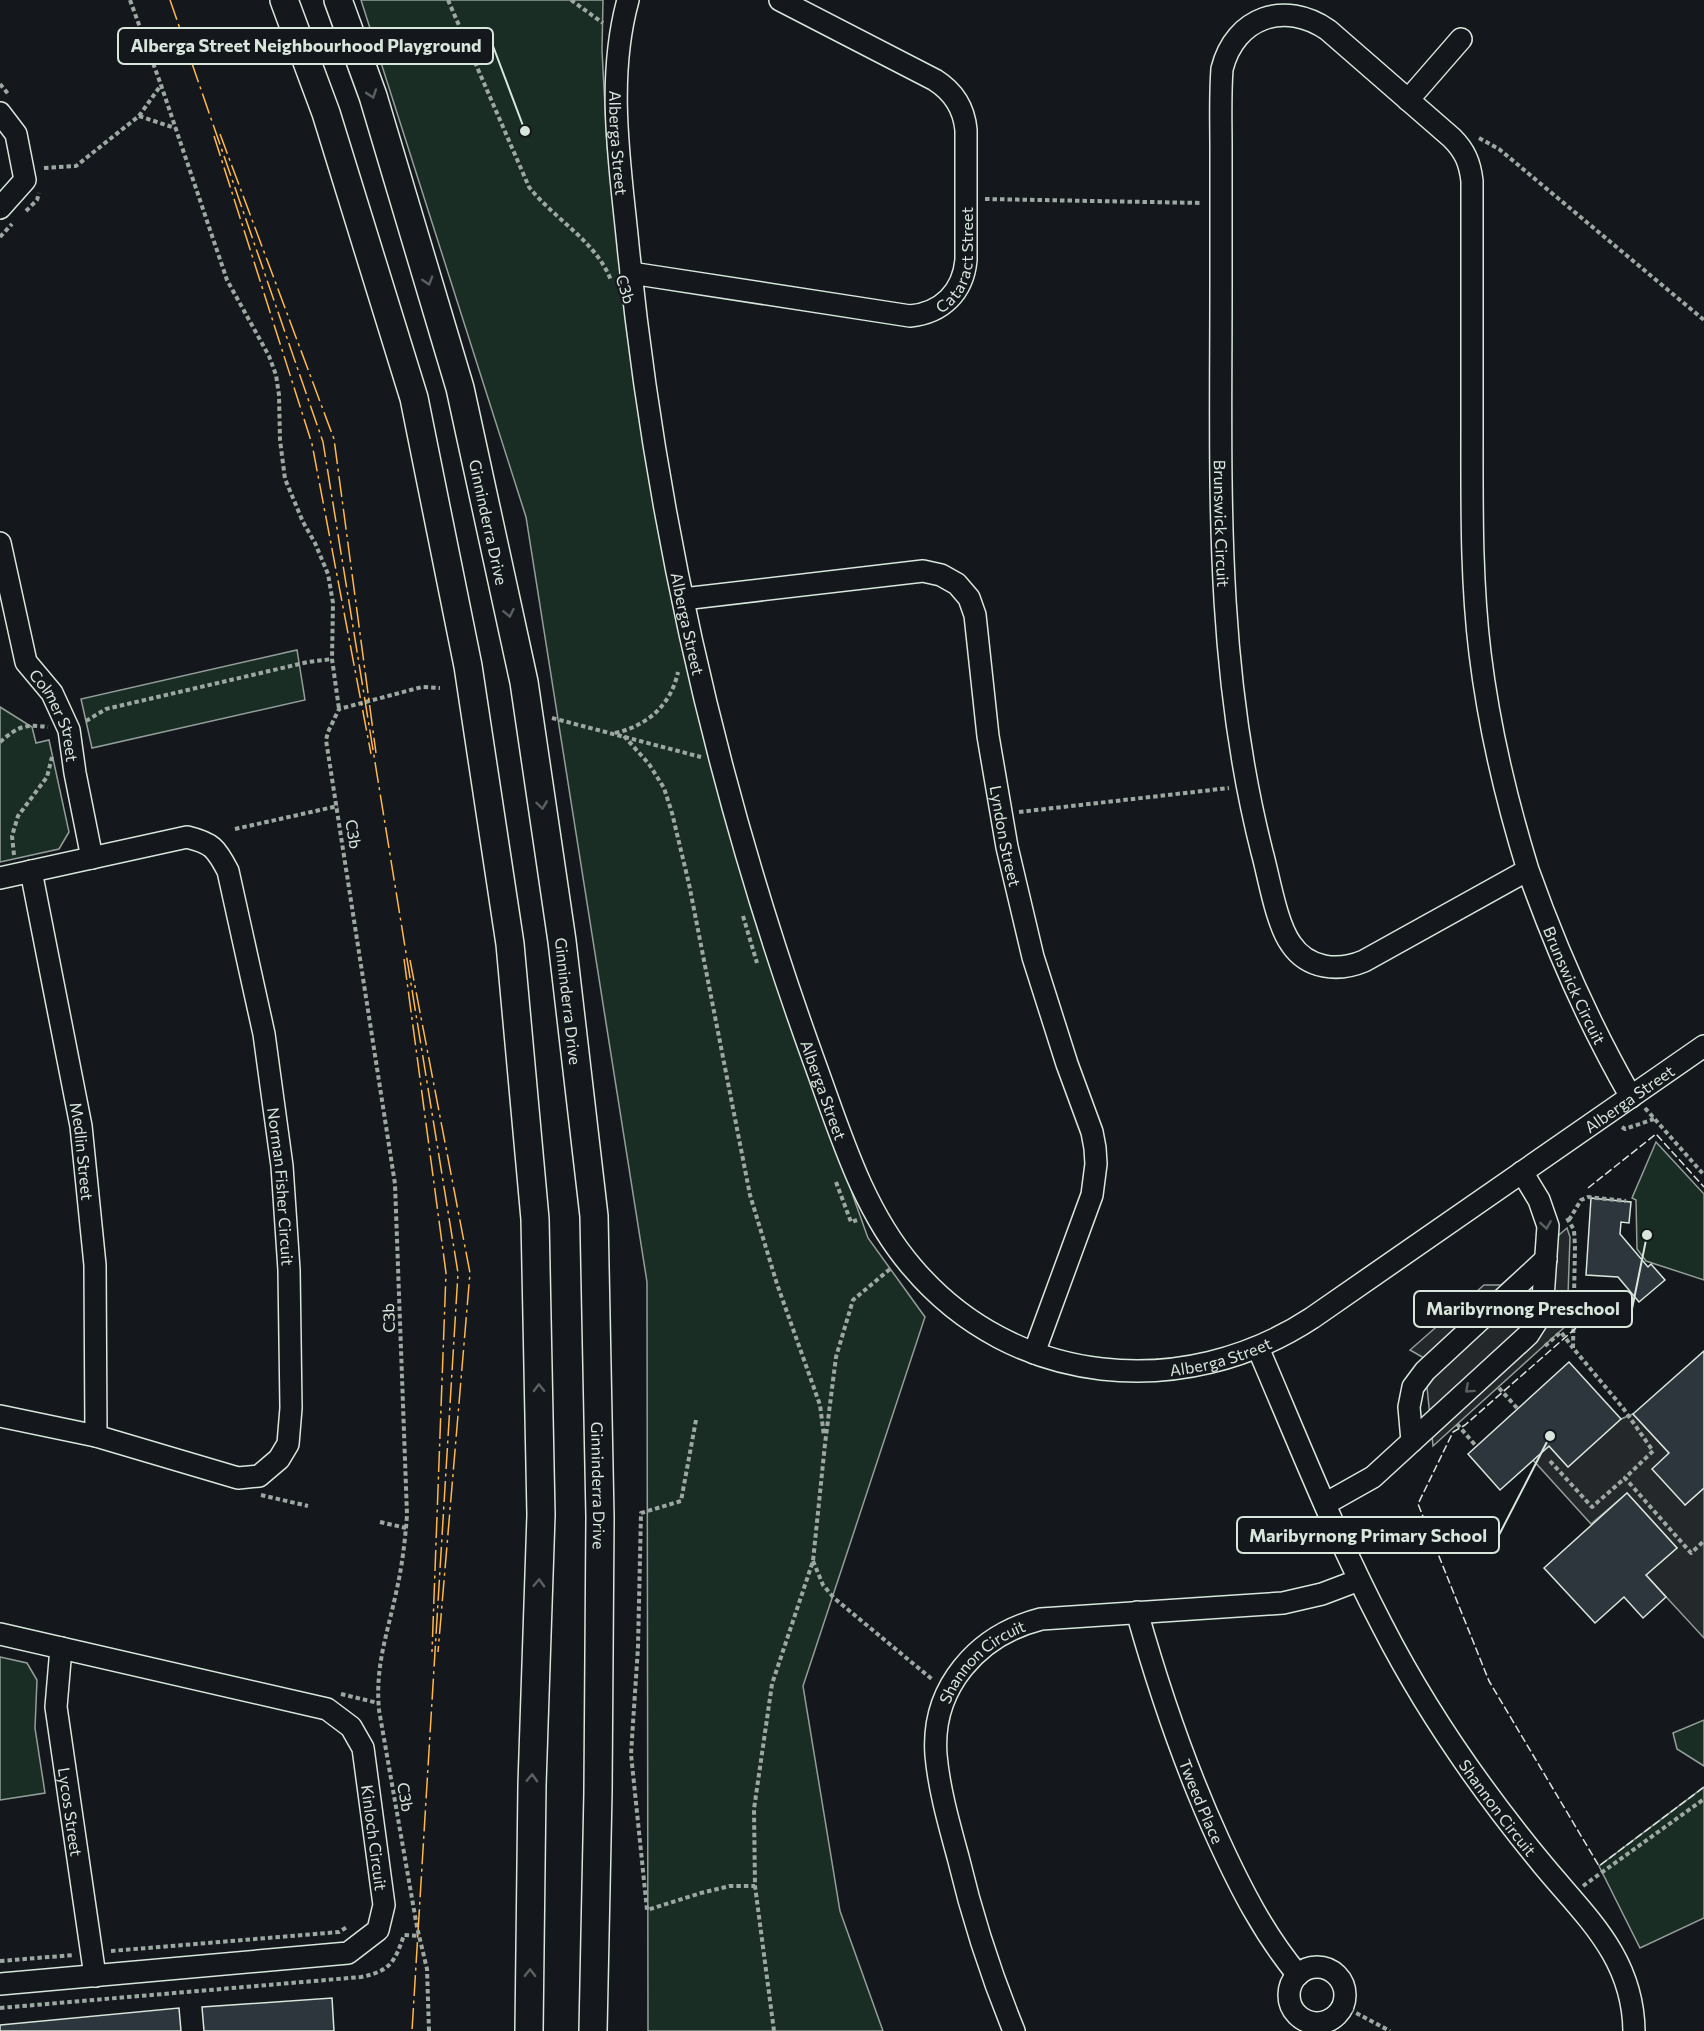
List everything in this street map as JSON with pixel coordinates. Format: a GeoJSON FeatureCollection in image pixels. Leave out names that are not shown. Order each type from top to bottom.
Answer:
{"type":"FeatureCollection","features":[{"type":"Feature","properties":{"kind":"main road"},"geometry":{"type":"LineString","coordinates":[[284,0],[326,113],[414,398],[468,666],[510,944],[535,1219],[541,1515],[532,1785],[529,2031]]}},
{"type":"Feature","properties":{"kind":"main road","name":"Ginninderra Drive"},"geometry":{"type":"LineString","coordinates":[[338,0],[373,96],[460,388],[524,682],[562,941],[594,1216],[600,1517],[593,2031]]}},
{"type":"Feature","properties":{"kind":"street","name":"Alberga Street"},"geometry":{"type":"LineString","coordinates":[[628,0],[617,54],[616,104],[621,278],[683,599],[723,769],[772,937],[829,1102],[871,1206],[883,1228],[903,1256],[930,1286],[968,1318],[1011,1343],[1059,1360],[1100,1369],[1159,1371],[1210,1364],[1258,1348],[1295,1329],[1522,1172],[1636,1101],[1704,1047]]}},
{"type":"Feature","properties":{"kind":"street","name":"Cataract Street"},"geometry":{"type":"LineString","coordinates":[[621,278],[901,316],[920,315],[938,309],[958,288],[963,279],[966,260],[965,121],[960,105],[949,90],[935,80],[780,0]]}},
{"type":"Feature","properties":{"kind":"street","name":"Brunswick Circuit"},"geometry":{"type":"LineString","coordinates":[[1528,870],[1364,961],[1348,967],[1321,966],[1298,952],[1283,928],[1256,829],[1247,786],[1230,676],[1222,573],[1222,69],[1224,59],[1241,32],[1269,17],[1300,16],[1320,24],[1452,138],[1465,153],[1472,181],[1474,577],[1480,654],[1501,774],[1544,917],[1571,982],[1606,1054],[1636,1101]]}},
{"type":"Feature","properties":{"kind":"street"},"geometry":{"type":"LineString","coordinates":[[1408,99],[1461,39]]}},
{"type":"Feature","properties":{"kind":"street"},"geometry":{"type":"LineString","coordinates":[[0,113],[16,134],[25,180],[0,208]]}},
{"type":"Feature","properties":{"kind":"street","name":"Colmer Street"},"geometry":{"type":"LineString","coordinates":[[0,543],[26,662],[52,693],[69,730],[92,858]]}},
{"type":"Feature","properties":{"kind":"street","name":"Lyndon Street"},"geometry":{"type":"LineString","coordinates":[[683,599],[914,572],[932,572],[949,579],[969,598],[975,615],[988,736],[1000,814],[1033,957],[1092,1132],[1096,1164],[1088,1210],[1034,1353]]}},
{"type":"Feature","properties":{"kind":"street","name":"Norman Fisher Circuit"},"geometry":{"type":"LineString","coordinates":[[0,878],[187,837],[205,841],[217,851],[228,871],[264,1034],[282,1166],[289,1270],[291,1408],[288,1444],[279,1459],[259,1476],[238,1478],[96,1436],[0,1416]]}},
{"type":"Feature","properties":{"kind":"street","name":"Medlin Street"},"geometry":{"type":"LineString","coordinates":[[30,871],[81,1126],[95,1265],[96,1436]]}},
{"type":"Feature","properties":{"kind":"street"},"geometry":{"type":"LineString","coordinates":[[1325,1504],[1373,1477],[1528,1335],[1542,1313],[1548,1226],[1539,1200],[1522,1172]]}},
{"type":"Feature","properties":{"kind":"street"},"geometry":{"type":"LineString","coordinates":[[1412,1441],[1409,1407],[1413,1387],[1425,1371],[1546,1259]]}},
{"type":"Feature","properties":{"kind":"street","name":"Shannon Circuit"},"geometry":{"type":"LineString","coordinates":[[1258,1348],[1359,1580],[1407,1670],[1461,1757],[1522,1840],[1601,1932],[1620,1966],[1631,2003],[1634,2031]]}},
{"type":"Feature","properties":{"kind":"street","name":"Shannon Circuit"},"geometry":{"type":"LineString","coordinates":[[1014,2031],[977,1926],[954,1843],[938,1770],[936,1736],[943,1703],[969,1660],[994,1638],[1025,1623],[1058,1617],[1283,1603],[1322,1594],[1359,1580]]}},
{"type":"Feature","properties":{"kind":"street","name":"Tweed Place"},"geometry":{"type":"LineString","coordinates":[[1137,1612],[1168,1714],[1206,1813],[1251,1908],[1276,1947],[1298,1975]]}},
{"type":"Feature","properties":{"kind":"street","name":"Kinloch Circuit"},"geometry":{"type":"LineString","coordinates":[[0,1634],[327,1709],[351,1727],[363,1748],[384,1905],[379,1927]]}},
{"type":"Feature","properties":{"kind":"street","name":"Lycos Street"},"geometry":{"type":"LineString","coordinates":[[61,1648],[56,1707],[95,1976]]}},
{"type":"Feature","properties":{"kind":"street"},"geometry":{"type":"LineString","coordinates":[[0,1984],[348,1953],[379,1927]]}},
{"type":"Feature","properties":{"kind":"street"},"geometry":{"type":"LineString","coordinates":[[1318,1967],[1335,1973],[1344,1988],[1343,2006],[1336,2017],[1328,2021],[1314,2023],[1302,2018],[1293,2009],[1289,1995],[1292,1982],[1309,1968],[1318,1967]]}},
{"type":"Feature","properties":{"kind":"path"},"geometry":{"type":"LineString","coordinates":[[130,0],[227,280],[269,356],[276,375],[285,479],[328,574],[333,603],[332,659],[339,709],[422,687],[440,688]]}},
{"type":"Feature","properties":{"kind":"path","name":"C3b"},"geometry":{"type":"LineString","coordinates":[[448,0],[523,176],[537,196],[583,238],[621,278]]}},
{"type":"Feature","properties":{"kind":"path"},"geometry":{"type":"LineString","coordinates":[[571,0],[608,27],[621,29]]}},
{"type":"Feature","properties":{"kind":"path"},"geometry":{"type":"LineString","coordinates":[[44,168],[76,166],[139,116],[161,85]]}},
{"type":"Feature","properties":{"kind":"path"},"geometry":{"type":"LineString","coordinates":[[139,116],[175,128]]}},
{"type":"Feature","properties":{"kind":"path"},"geometry":{"type":"LineString","coordinates":[[1452,138],[1460,129],[1499,149],[1704,320]]}},
{"type":"Feature","properties":{"kind":"path"},"geometry":{"type":"LineString","coordinates":[[966,198],[1221,203]]}},
{"type":"Feature","properties":{"kind":"path"},"geometry":{"type":"LineString","coordinates":[[0,742],[13,732],[28,725],[69,730],[106,710],[308,662],[332,659]]}},
{"type":"Feature","properties":{"kind":"path"},"geometry":{"type":"LineString","coordinates":[[614,733],[638,726],[658,711],[672,690],[679,666]]}},
{"type":"Feature","properties":{"kind":"path","name":"C3b"},"geometry":{"type":"LineString","coordinates":[[339,709],[326,740],[395,1184],[406,1528],[404,1554],[379,1662],[377,1686],[379,1710],[417,1927],[427,1969],[429,2031]]}},
{"type":"Feature","properties":{"kind":"path"},"geometry":{"type":"LineString","coordinates":[[552,718],[704,757],[723,769]]}},
{"type":"Feature","properties":{"kind":"path"},"geometry":{"type":"LineString","coordinates":[[624,736],[649,764],[664,788],[672,813],[689,884],[750,1196],[777,1284],[820,1405],[825,1444]]}},
{"type":"Feature","properties":{"kind":"path"},"geometry":{"type":"LineString","coordinates":[[1000,814],[1247,786]]}},
{"type":"Feature","properties":{"kind":"path"},"geometry":{"type":"LineString","coordinates":[[235,829],[338,806]]}},
{"type":"Feature","properties":{"kind":"path"},"geometry":{"type":"LineString","coordinates":[[1636,1101],[1704,1175]]}},
{"type":"Feature","properties":{"kind":"path"},"geometry":{"type":"LineString","coordinates":[[1569,1221],[1581,1200],[1588,1197],[1626,1201]]}},
{"type":"Feature","properties":{"kind":"path"},"geometry":{"type":"LineString","coordinates":[[1565,1213],[1574,1230],[1575,1246],[1573,1348]]}},
{"type":"Feature","properties":{"kind":"path"},"geometry":{"type":"LineString","coordinates":[[774,2031],[755,1886],[754,1809],[772,1684],[813,1561],[836,1357],[853,1300],[903,1256]]}},
{"type":"Feature","properties":{"kind":"path"},"geometry":{"type":"LineString","coordinates":[[1540,1350],[1561,1332],[1623,1408],[1653,1451],[1592,1507],[1550,1461]]}},
{"type":"Feature","properties":{"kind":"path"},"geometry":{"type":"LineString","coordinates":[[1490,1394],[1507,1380]]}},
{"type":"Feature","properties":{"kind":"path"},"geometry":{"type":"LineString","coordinates":[[1498,1387],[1517,1408]]}},
{"type":"Feature","properties":{"kind":"path"},"geometry":{"type":"LineString","coordinates":[[1448,1429],[1465,1416]]}},
{"type":"Feature","properties":{"kind":"path"},"geometry":{"type":"LineString","coordinates":[[696,1420],[681,1501],[641,1513],[638,1647],[632,1754],[647,1910],[730,1886],[755,1886]]}},
{"type":"Feature","properties":{"kind":"path"},"geometry":{"type":"LineString","coordinates":[[1457,1423],[1476,1446]]}},
{"type":"Feature","properties":{"kind":"path"},"geometry":{"type":"LineString","coordinates":[[1625,1478],[1691,1553],[1704,1541]]}},
{"type":"Feature","properties":{"kind":"path"},"geometry":{"type":"LineString","coordinates":[[380,1522],[406,1528]]}},
{"type":"Feature","properties":{"kind":"path"},"geometry":{"type":"LineString","coordinates":[[813,1561],[823,1585],[834,1598],[938,1684],[950,1688]]}},
{"type":"Feature","properties":{"kind":"path"},"geometry":{"type":"LineString","coordinates":[[1570,1896],[1704,1799]]}},
{"type":"Feature","properties":{"kind":"path"},"geometry":{"type":"LineString","coordinates":[[0,1961],[339,1932],[358,1920],[404,1935]]}},
{"type":"Feature","properties":{"kind":"path"},"geometry":{"type":"LineString","coordinates":[[1343,2006],[1390,2031]]}},
{"type":"Feature","properties":{"kind":"green space"},"geometry":{"type":"Polygon","coordinates":[[[361,0],[603,0],[602,51],[607,144],[622,288],[660,529],[853,1196],[868,1238],[925,1317],[803,1686],[840,1911],[883,2031],[648,2031],[647,1282],[526,517],[361,0]]]}},
{"type":"Feature","properties":{"kind":"green space"},"geometry":{"type":"Polygon","coordinates":[[[297,650],[305,700],[92,748],[81,699],[297,650]]]}},
{"type":"Feature","properties":{"kind":"green space"},"geometry":{"type":"Polygon","coordinates":[[[0,707],[32,727],[36,743],[49,740],[69,832],[59,849],[0,862],[0,707]]]}},
{"type":"Feature","properties":{"kind":"green space"},"geometry":{"type":"Polygon","coordinates":[[[1656,1142],[1704,1194],[1704,1280],[1646,1261],[1637,1249],[1636,1200],[1632,1198],[1656,1142]]]}},
{"type":"Feature","properties":{"kind":"green space"},"geometry":{"type":"Polygon","coordinates":[[[0,1657],[27,1663],[37,1680],[35,1728],[45,1793],[0,1800],[0,1657]]]}},
{"type":"Feature","properties":{"kind":"green space"},"geometry":{"type":"Polygon","coordinates":[[[1704,1720],[1704,1766],[1677,1749],[1673,1733],[1704,1720]]]}},
{"type":"Feature","properties":{"kind":"green space"},"geometry":{"type":"Polygon","coordinates":[[[1704,1787],[1704,1918],[1640,1948],[1599,1866],[1704,1787]]]}},
{"type":"Feature","properties":{"kind":"shaded area"},"geometry":{"type":"Polygon","coordinates":[[[1567,1228],[1570,1237],[1567,1325],[1433,1446],[1424,1358],[1410,1350],[1484,1285],[1501,1285],[1567,1228]]]}},
{"type":"Feature","properties":{"kind":"shaded area"},"geometry":{"type":"Polygon","coordinates":[[[1633,1414],[1669,1453],[1685,1505],[1704,1488],[1704,1638],[1646,1575],[1677,1548],[1627,1493],[1591,1524],[1533,1460],[1549,1446],[1568,1467],[1621,1419],[1633,1414]]]}},
{"type":"Feature","properties":{"kind":"building"},"geometry":{"type":"Polygon","coordinates":[[[1591,1198],[1631,1202],[1629,1223],[1621,1222],[1620,1234],[1648,1267],[1651,1264],[1665,1280],[1639,1302],[1618,1277],[1586,1275],[1591,1198]]]}},
{"type":"Feature","properties":{"kind":"building"},"geometry":{"type":"Polygon","coordinates":[[[1704,1351],[1704,1488],[1685,1505],[1652,1469],[1669,1453],[1633,1414],[1704,1351]]]}},
{"type":"Feature","properties":{"kind":"building"},"geometry":{"type":"Polygon","coordinates":[[[1569,1362],[1621,1419],[1568,1467],[1549,1446],[1500,1490],[1468,1454],[1569,1362]]]}},
{"type":"Feature","properties":{"kind":"building"},"geometry":{"type":"Polygon","coordinates":[[[1627,1493],[1677,1548],[1646,1575],[1666,1597],[1643,1618],[1624,1597],[1595,1623],[1544,1568],[1627,1493]]]}},
{"type":"Feature","properties":{"kind":"building"},"geometry":{"type":"Polygon","coordinates":[[[332,1998],[334,2031],[204,2031],[202,2007],[332,1998]]]}},
{"type":"Feature","properties":{"kind":"building"},"geometry":{"type":"Polygon","coordinates":[[[179,2008],[181,2031],[0,2031],[0,2025],[179,2008]]]}},
{"type":"Feature","properties":{"kind":"fence"},"geometry":{"type":"LineString","coordinates":[[1588,1188],[1656,1134],[1704,1187]]}},
{"type":"Feature","properties":{"kind":"fence"},"geometry":{"type":"LineString","coordinates":[[1576,1328],[1465,1425],[1453,1432],[1418,1504],[1489,1681],[1599,1866],[1704,1787]]}},
{"type":"Feature","properties":{"kind":"power"},"geometry":{"type":"LineString","coordinates":[[170,0],[323,442],[458,1273],[412,2031]]}},
{"type":"Feature","properties":{"kind":"power"},"geometry":{"type":"LineString","coordinates":[[220,134],[334,439],[376,753]]}},
{"type":"Feature","properties":{"kind":"power"},"geometry":{"type":"LineString","coordinates":[[214,136],[312,444],[371,754]]}},
{"type":"Feature","properties":{"kind":"power"},"geometry":{"type":"LineString","coordinates":[[404,959],[446,1273],[432,1652]]}},
{"type":"Feature","properties":{"kind":"power"},"geometry":{"type":"LineString","coordinates":[[410,960],[470,1273],[438,1652]]}},
{"type":"Feature","properties":{"kind":"place","name":"Alberga Street Neighbourhood Playground"},"geometry":{"type":"Point","coordinates":[525,131]}},
{"type":"Feature","properties":{"kind":"place","name":"Maribyrnong Preschool"},"geometry":{"type":"Point","coordinates":[1647,1235]}},
{"type":"Feature","properties":{"kind":"place","name":"Maribyrnong Primary School"},"geometry":{"type":"Point","coordinates":[1550,1436]}}]}
